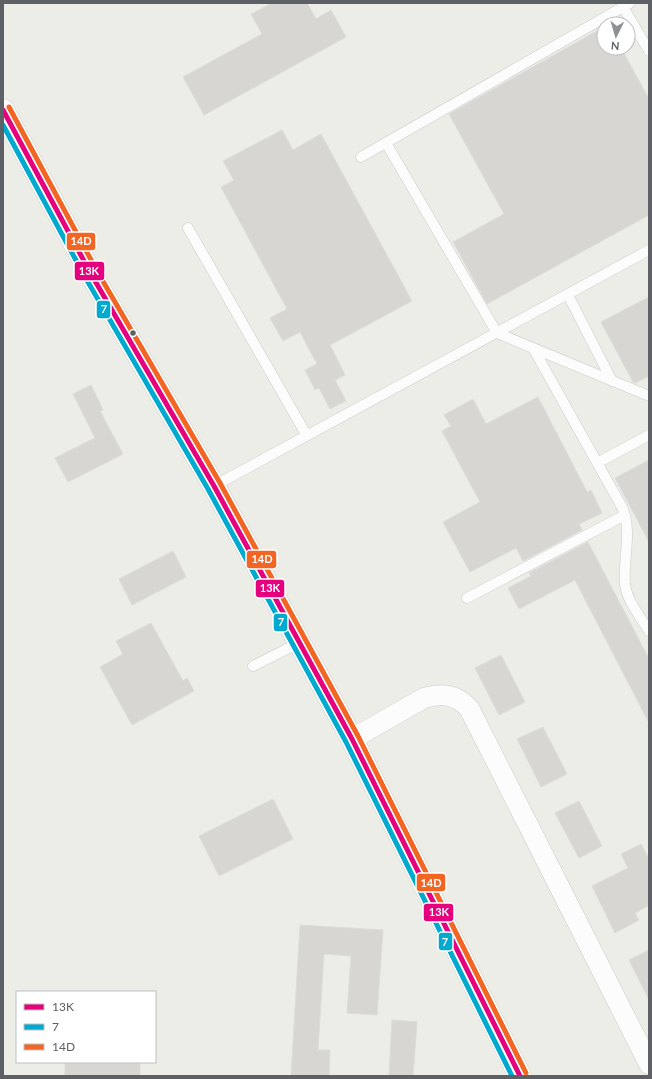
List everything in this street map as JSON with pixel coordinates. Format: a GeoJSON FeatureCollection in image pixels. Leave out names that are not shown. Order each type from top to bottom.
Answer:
{"type":"FeatureCollection","features":[{"type":"Feature","properties":{"kind":"street"},"geometry":{"type":"LineString","coordinates":[[3,110],[91,274],[214,486],[352,739],[520,1076]]}},
{"type":"Feature","properties":{"kind":"street"},"geometry":{"type":"LineString","coordinates":[[352,739],[424,698],[437,694],[448,694],[461,700],[469,708],[649,1064]]}},
{"type":"Feature","properties":{"kind":"lane"},"geometry":{"type":"LineString","coordinates":[[361,157],[626,5],[645,40],[649,51]]}},
{"type":"Feature","properties":{"kind":"lane"},"geometry":{"type":"LineString","coordinates":[[386,143],[497,333],[649,396]]}},
{"type":"Feature","properties":{"kind":"lane"},"geometry":{"type":"LineString","coordinates":[[188,228],[307,436]]}},
{"type":"Feature","properties":{"kind":"lane"},"geometry":{"type":"LineString","coordinates":[[214,486],[649,250]]}},
{"type":"Feature","properties":{"kind":"lane"},"geometry":{"type":"LineString","coordinates":[[568,295],[612,381]]}},
{"type":"Feature","properties":{"kind":"lane"},"geometry":{"type":"LineString","coordinates":[[533,348],[625,515],[628,530],[625,583],[631,602],[649,631]]}},
{"type":"Feature","properties":{"kind":"lane"},"geometry":{"type":"LineString","coordinates":[[597,463],[649,435]]}},
{"type":"Feature","properties":{"kind":"lane"},"geometry":{"type":"LineString","coordinates":[[467,598],[625,515]]}},
{"type":"Feature","properties":{"kind":"lane"},"geometry":{"type":"LineString","coordinates":[[253,666],[299,643]]}},
{"type":"Feature","properties":{"kind":"building"},"geometry":{"type":"Polygon","coordinates":[[[272,3],[307,3],[316,19],[331,10],[346,37],[204,115],[183,77],[262,34],[251,14],[272,3]]]}},
{"type":"Feature","properties":{"kind":"building"},"geometry":{"type":"Polygon","coordinates":[[[596,31],[596,56],[625,56],[649,99],[649,215],[487,304],[453,242],[504,214],[449,114],[596,31]]]}},
{"type":"Feature","properties":{"kind":"building"},"geometry":{"type":"Polygon","coordinates":[[[282,130],[293,150],[321,134],[412,301],[330,345],[345,375],[335,380],[346,401],[330,409],[319,388],[315,390],[305,370],[317,364],[300,332],[283,341],[270,318],[287,309],[221,187],[234,180],[223,161],[282,130]]]}},
{"type":"Feature","properties":{"kind":"building"},"geometry":{"type":"Polygon","coordinates":[[[649,297],[649,376],[635,383],[633,382],[601,322],[649,297]]]}},
{"type":"Feature","properties":{"kind":"building"},"geometry":{"type":"Polygon","coordinates":[[[91,385],[103,410],[100,411],[123,454],[68,482],[55,458],[95,438],[73,394],[91,385]]]}},
{"type":"Feature","properties":{"kind":"building"},"geometry":{"type":"Polygon","coordinates":[[[538,397],[587,492],[591,490],[602,513],[579,524],[582,530],[523,561],[516,548],[470,572],[443,522],[480,502],[442,431],[451,426],[444,415],[473,399],[486,424],[538,397]]]}},
{"type":"Feature","properties":{"kind":"building"},"geometry":{"type":"Polygon","coordinates":[[[649,460],[649,542],[615,478],[649,460]]]}},
{"type":"Feature","properties":{"kind":"building"},"geometry":{"type":"Polygon","coordinates":[[[588,542],[649,659],[649,723],[575,580],[519,609],[508,588],[531,576],[529,573],[588,542]]]}},
{"type":"Feature","properties":{"kind":"building"},"geometry":{"type":"Polygon","coordinates":[[[173,551],[186,577],[132,605],[119,579],[173,551]]]}},
{"type":"Feature","properties":{"kind":"building"},"geometry":{"type":"Polygon","coordinates":[[[151,623],[183,681],[187,678],[194,691],[132,725],[100,667],[123,654],[116,641],[151,623]]]}},
{"type":"Feature","properties":{"kind":"building"},"geometry":{"type":"Polygon","coordinates":[[[501,655],[525,702],[499,715],[475,668],[501,655]]]}},
{"type":"Feature","properties":{"kind":"building"},"geometry":{"type":"Polygon","coordinates":[[[543,727],[567,774],[541,787],[517,739],[543,727]]]}},
{"type":"Feature","properties":{"kind":"building"},"geometry":{"type":"Polygon","coordinates":[[[273,799],[293,839],[219,876],[199,836],[273,799]]]}},
{"type":"Feature","properties":{"kind":"building"},"geometry":{"type":"Polygon","coordinates":[[[579,801],[602,846],[579,858],[555,813],[579,801]]]}},
{"type":"Feature","properties":{"kind":"building"},"geometry":{"type":"Polygon","coordinates":[[[641,844],[649,859],[649,905],[635,913],[639,920],[615,933],[592,886],[628,868],[621,854],[641,844]]]}},
{"type":"Feature","properties":{"kind":"building"},"geometry":{"type":"Polygon","coordinates":[[[300,925],[383,930],[377,1015],[347,1013],[351,956],[324,954],[318,1050],[330,1050],[329,1076],[291,1076],[300,925]]]}},
{"type":"Feature","properties":{"kind":"building"},"geometry":{"type":"Polygon","coordinates":[[[649,950],[649,1000],[629,960],[649,950]]]}},
{"type":"Feature","properties":{"kind":"building"},"geometry":{"type":"Polygon","coordinates":[[[392,1020],[417,1022],[413,1076],[389,1076],[392,1020]]]}},
{"type":"Feature","properties":{"kind":"building"},"geometry":{"type":"Polygon","coordinates":[[[65,1063],[140,1063],[140,1076],[65,1076],[65,1063]]]}},
{"type":"Feature","properties":{"kind":"transit line","name":"14D"},"geometry":{"type":"LineString","coordinates":[[9,107],[97,271],[220,483],[358,736],[526,1073]]}},
{"type":"Feature","properties":{"kind":"transit line","name":"13K"},"geometry":{"type":"LineString","coordinates":[[3,110],[91,274],[214,486],[352,739],[520,1076]]}},
{"type":"Feature","properties":{"kind":"transit line","name":"7"},"geometry":{"type":"LineString","coordinates":[[3,125],[85,277],[208,489],[346,742],[512,1076]]}}]}
